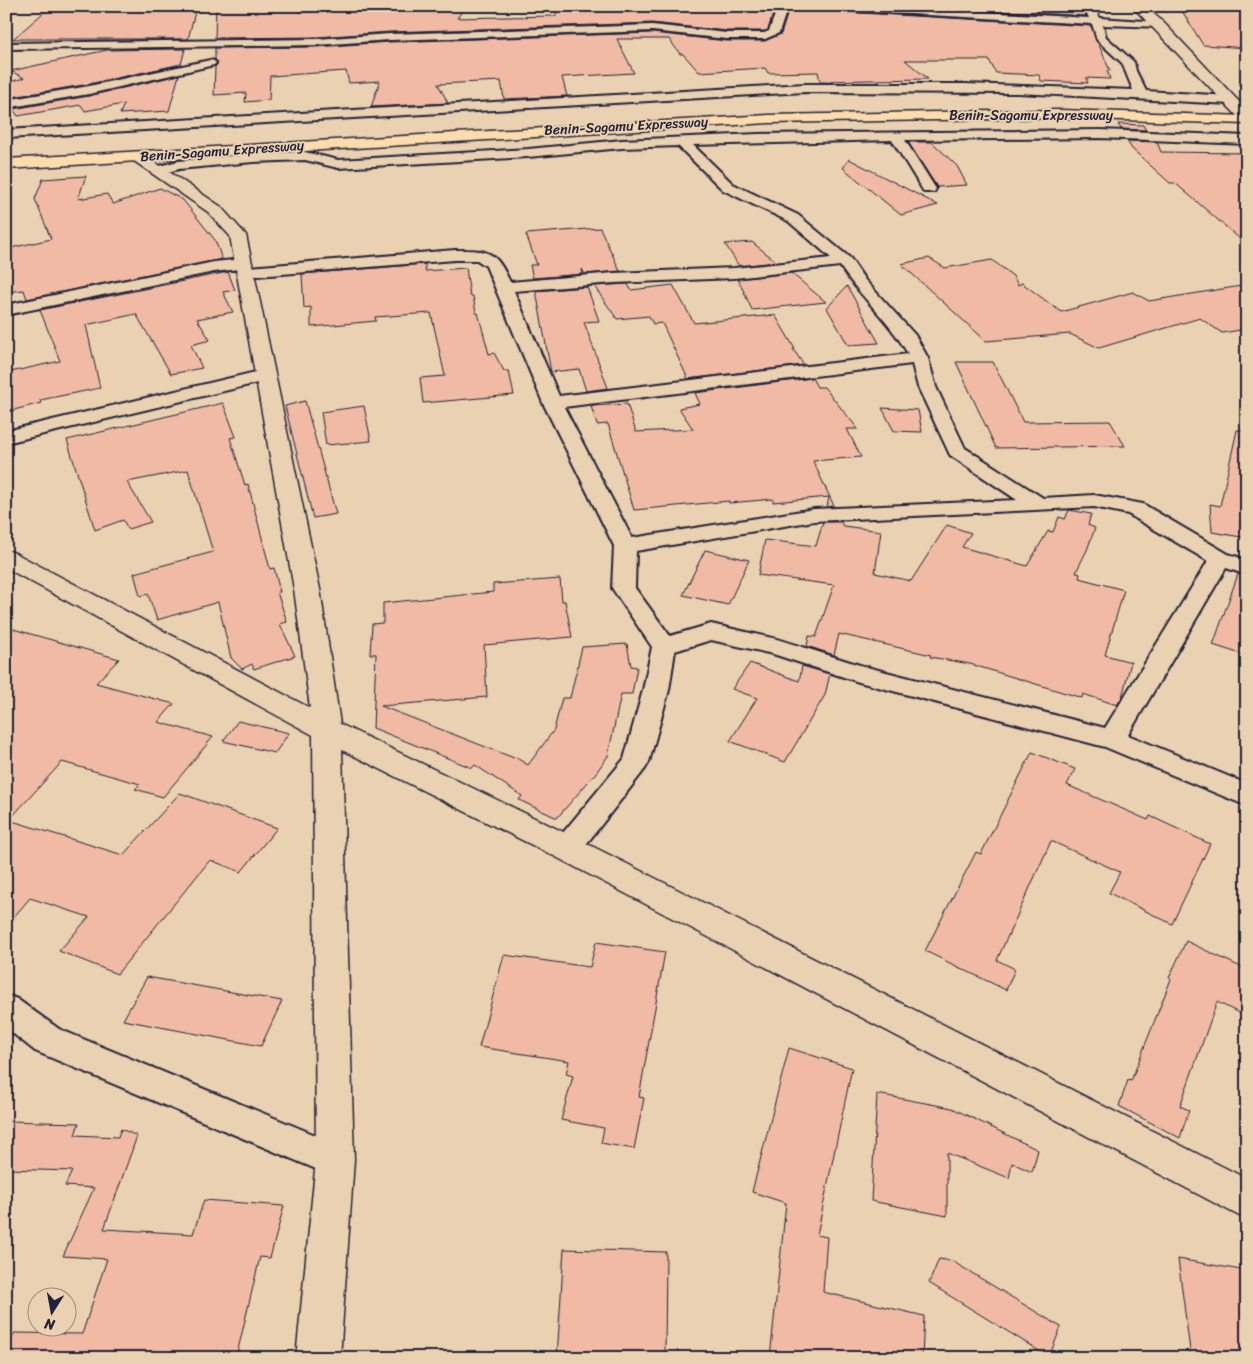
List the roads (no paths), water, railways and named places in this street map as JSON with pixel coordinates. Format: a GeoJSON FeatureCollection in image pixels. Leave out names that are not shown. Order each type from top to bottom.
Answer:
{"type":"FeatureCollection","features":[{"type":"Feature","properties":{"kind":"highway","name":"Benin-Sagamu Expressway"},"geometry":{"type":"LineString","coordinates":[[6,152],[747,108],[1036,103],[1243,110]]}},
{"type":"Feature","properties":{"kind":"highway","name":"Benin-Sagamu Expressway"},"geometry":{"type":"LineString","coordinates":[[6,164],[146,164],[769,118],[1243,110]]}},
{"type":"Feature","properties":{"kind":"street"},"geometry":{"type":"LineString","coordinates":[[6,46],[316,42],[390,37],[652,28],[727,36],[756,36],[774,33],[783,6]]}},
{"type":"Feature","properties":{"kind":"street"},"geometry":{"type":"LineString","coordinates":[[821,6],[1159,25]]}},
{"type":"Feature","properties":{"kind":"street"},"geometry":{"type":"LineString","coordinates":[[1087,6],[1097,22],[1101,38],[1128,62],[1130,72],[1141,93]]}},
{"type":"Feature","properties":{"kind":"street"},"geometry":{"type":"LineString","coordinates":[[1138,6],[1243,110]]}},
{"type":"Feature","properties":{"kind":"street"},"geometry":{"type":"LineString","coordinates":[[1152,6],[1172,24],[1243,110]]}},
{"type":"Feature","properties":{"kind":"street"},"geometry":{"type":"LineString","coordinates":[[6,104],[89,90],[210,63]]}},
{"type":"Feature","properties":{"kind":"street"},"geometry":{"type":"LineString","coordinates":[[6,134],[805,88],[918,86],[1141,93],[1243,110]]}},
{"type":"Feature","properties":{"kind":"street"},"geometry":{"type":"LineString","coordinates":[[146,164],[178,165],[253,158],[305,156],[338,164],[528,153],[622,144],[758,138],[1100,134],[1247,140]]}},
{"type":"Feature","properties":{"kind":"street"},"geometry":{"type":"LineString","coordinates":[[896,137],[929,189]]}},
{"type":"Feature","properties":{"kind":"street"},"geometry":{"type":"LineString","coordinates":[[682,142],[728,187],[793,218],[844,261],[859,283],[906,335],[919,358],[927,387],[957,451],[1039,505]]}},
{"type":"Feature","properties":{"kind":"street"},"geometry":{"type":"LineString","coordinates":[[146,164],[214,209],[238,235],[264,376],[307,588],[327,730],[335,1160],[318,1358]]}},
{"type":"Feature","properties":{"kind":"street"},"geometry":{"type":"LineString","coordinates":[[6,310],[214,266],[244,268],[480,254],[493,263],[552,403],[626,546],[623,588],[664,646],[656,690],[636,762],[567,848]]}},
{"type":"Feature","properties":{"kind":"street"},"geometry":{"type":"LineString","coordinates":[[504,286],[734,272],[844,261]]}},
{"type":"Feature","properties":{"kind":"street"},"geometry":{"type":"LineString","coordinates":[[552,403],[919,358]]}},
{"type":"Feature","properties":{"kind":"street"},"geometry":{"type":"LineString","coordinates":[[6,438],[264,376]]}},
{"type":"Feature","properties":{"kind":"street"},"geometry":{"type":"LineString","coordinates":[[626,546],[814,515],[1094,501],[1135,509],[1220,559],[1247,568]]}},
{"type":"Feature","properties":{"kind":"street"},"geometry":{"type":"LineString","coordinates":[[6,558],[327,730],[567,848],[1247,1200]]}},
{"type":"Feature","properties":{"kind":"street"},"geometry":{"type":"LineString","coordinates":[[1112,739],[1220,559]]}},
{"type":"Feature","properties":{"kind":"street"},"geometry":{"type":"LineString","coordinates":[[664,646],[711,632],[777,647],[859,673],[1112,739],[1247,796]]}},
{"type":"Feature","properties":{"kind":"street"},"geometry":{"type":"LineString","coordinates":[[6,1010],[47,1040],[335,1160]]}}]}
